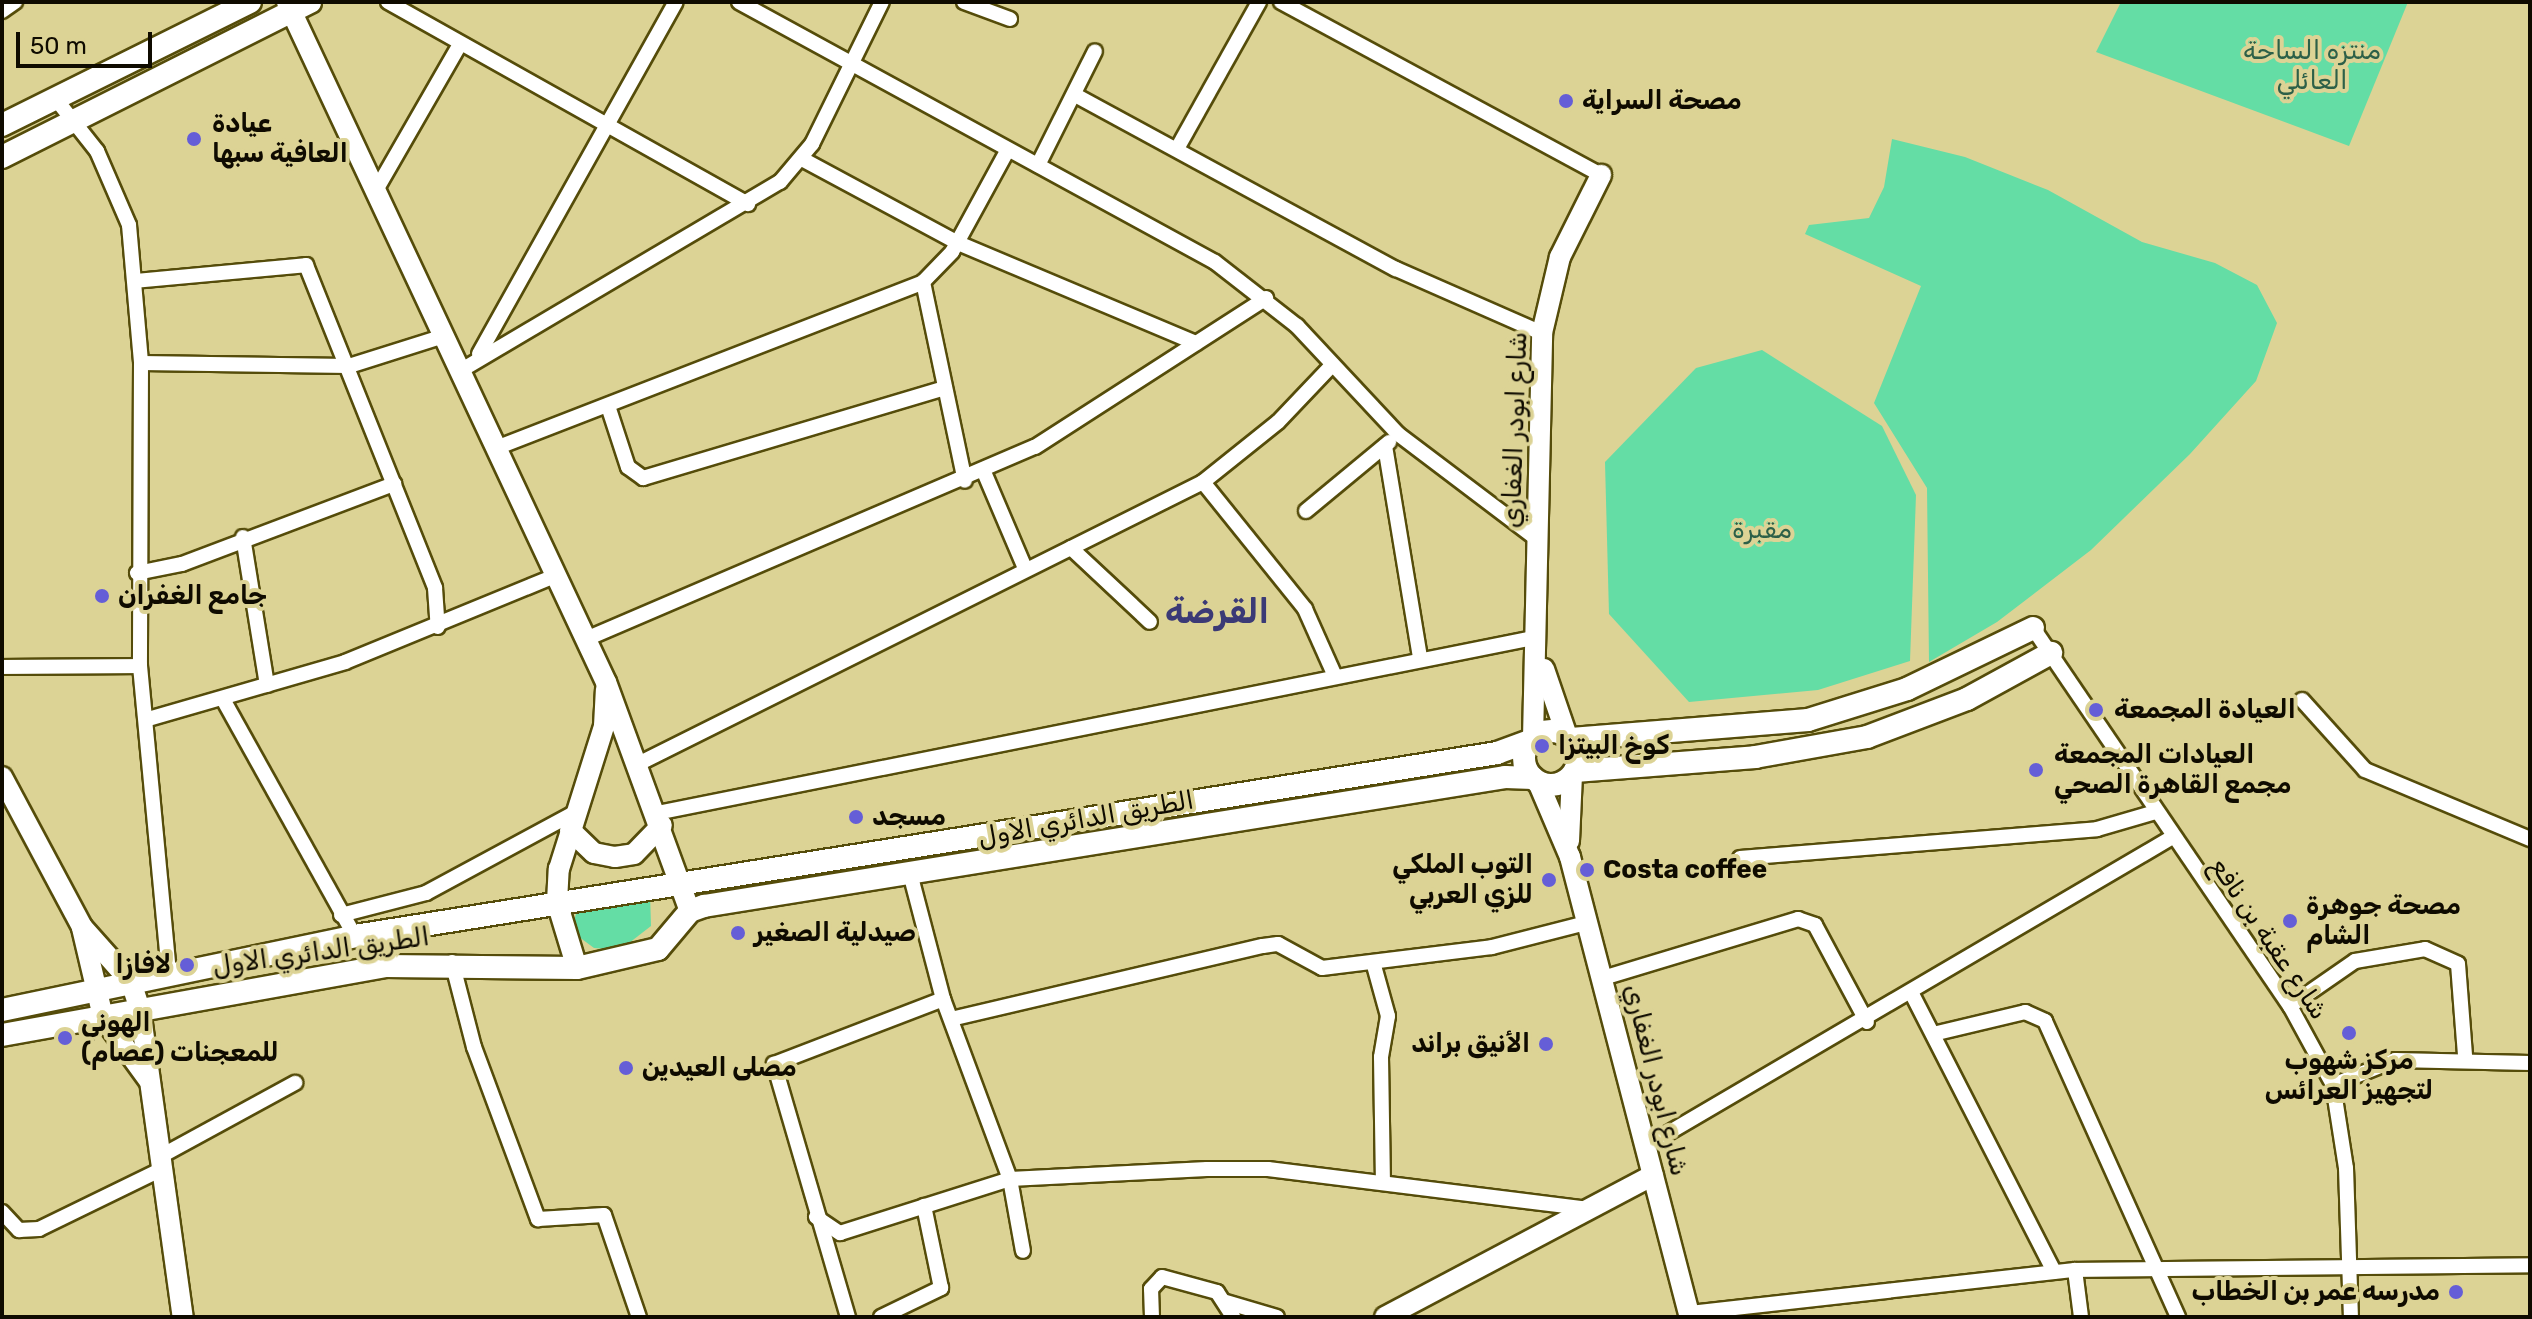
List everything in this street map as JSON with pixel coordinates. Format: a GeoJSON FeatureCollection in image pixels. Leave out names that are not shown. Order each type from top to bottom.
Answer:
{"type":"FeatureCollection","features":[{"type":"Feature","properties":{"kind":"main road"},"geometry":{"type":"LineString","coordinates":[[2,125],[250,2]]}},
{"type":"Feature","properties":{"kind":"main road"},"geometry":{"type":"LineString","coordinates":[[2,157],[296,5]]}},
{"type":"Feature","properties":{"kind":"main road"},"geometry":{"type":"LineString","coordinates":[[2033,628],[1919,684],[1808,720],[1569,738],[1549,731],[1530,740],[1524,765],[1535,780],[1553,785],[1574,773],[1755,757],[1867,737],[1967,699],[2051,653]]}},
{"type":"Feature","properties":{"kind":"main road"},"geometry":{"type":"LineString","coordinates":[[1569,738],[1574,773]]}},
{"type":"Feature","properties":{"kind":"main road","name":"الطريق الدائري الاول"},"geometry":{"type":"LineString","coordinates":[[2,1010],[355,936],[1497,753],[1530,740]]}},
{"type":"Feature","properties":{"kind":"main road","name":"الطريق الدائري الاول"},"geometry":{"type":"LineString","coordinates":[[2,1035],[385,966],[452,962],[577,968],[658,949],[690,911],[1505,777],[1535,780]]}},
{"type":"Feature","properties":{"kind":"street"},"geometry":{"type":"LineString","coordinates":[[2,11],[15,2]]}},
{"type":"Feature","properties":{"kind":"street"},"geometry":{"type":"LineString","coordinates":[[388,2],[460,44],[614,124],[748,204]]}},
{"type":"Feature","properties":{"kind":"street"},"geometry":{"type":"LineString","coordinates":[[468,364],[614,124],[676,2]]}},
{"type":"Feature","properties":{"kind":"street"},"geometry":{"type":"LineString","coordinates":[[739,2],[1007,151],[1156,225],[1266,298],[1398,434],[1538,540]]}},
{"type":"Feature","properties":{"kind":"street"},"geometry":{"type":"LineString","coordinates":[[468,364],[748,204],[802,159],[882,2]]}},
{"type":"Feature","properties":{"kind":"street"},"geometry":{"type":"LineString","coordinates":[[964,2],[1010,19]]}},
{"type":"Feature","properties":{"kind":"street"},"geometry":{"type":"LineString","coordinates":[[1178,147],[1259,2]]}},
{"type":"Feature","properties":{"kind":"street"},"geometry":{"type":"LineString","coordinates":[[1281,2],[1601,175]]}},
{"type":"Feature","properties":{"kind":"street"},"geometry":{"type":"LineString","coordinates":[[296,5],[375,192],[444,336],[468,364],[496,448],[606,682],[684,884],[690,911]]}},
{"type":"Feature","properties":{"kind":"street"},"geometry":{"type":"LineString","coordinates":[[375,192],[460,44]]}},
{"type":"Feature","properties":{"kind":"street"},"geometry":{"type":"LineString","coordinates":[[1038,165],[1095,51]]}},
{"type":"Feature","properties":{"kind":"street"},"geometry":{"type":"LineString","coordinates":[[1075,95],[1178,147],[1396,269],[1542,333]]}},
{"type":"Feature","properties":{"kind":"street"},"geometry":{"type":"LineString","coordinates":[[55,98],[73,119],[116,187],[129,225],[141,363],[137,573],[140,666],[148,719],[169,975]]}},
{"type":"Feature","properties":{"kind":"street"},"geometry":{"type":"LineString","coordinates":[[496,448],[609,409],[923,282],[958,243],[1007,151]]}},
{"type":"Feature","properties":{"kind":"street"},"geometry":{"type":"LineString","coordinates":[[802,159],[958,243],[1196,343]]}},
{"type":"Feature","properties":{"kind":"street","name":"شارع ابودر الغفاري"},"geometry":{"type":"LineString","coordinates":[[1530,740],[1538,644],[1542,333],[1560,257],[1601,175]]}},
{"type":"Feature","properties":{"kind":"street"},"geometry":{"type":"LineString","coordinates":[[135,281],[306,265],[349,366],[435,588],[438,627]]}},
{"type":"Feature","properties":{"kind":"street"},"geometry":{"type":"LineString","coordinates":[[923,282],[965,481]]}},
{"type":"Feature","properties":{"kind":"street"},"geometry":{"type":"LineString","coordinates":[[586,639],[984,472],[1266,298]]}},
{"type":"Feature","properties":{"kind":"street"},"geometry":{"type":"LineString","coordinates":[[141,363],[349,366],[444,336]]}},
{"type":"Feature","properties":{"kind":"street"},"geometry":{"type":"LineString","coordinates":[[638,764],[1025,568],[1203,482],[1278,422],[1332,365]]}},
{"type":"Feature","properties":{"kind":"street"},"geometry":{"type":"LineString","coordinates":[[609,409],[628,467],[643,478],[945,388]]}},
{"type":"Feature","properties":{"kind":"street"},"geometry":{"type":"LineString","coordinates":[[1306,511],[1398,434]]}},
{"type":"Feature","properties":{"kind":"street"},"geometry":{"type":"LineString","coordinates":[[1385,446],[1420,657]]}},
{"type":"Feature","properties":{"kind":"street"},"geometry":{"type":"LineString","coordinates":[[984,472],[1025,568]]}},
{"type":"Feature","properties":{"kind":"street"},"geometry":{"type":"LineString","coordinates":[[1203,482],[1305,609],[1335,676]]}},
{"type":"Feature","properties":{"kind":"street"},"geometry":{"type":"LineString","coordinates":[[137,573],[182,564],[243,537],[394,484]]}},
{"type":"Feature","properties":{"kind":"street"},"geometry":{"type":"LineString","coordinates":[[243,537],[267,685]]}},
{"type":"Feature","properties":{"kind":"street"},"geometry":{"type":"LineString","coordinates":[[1071,548],[1150,622]]}},
{"type":"Feature","properties":{"kind":"street"},"geometry":{"type":"LineString","coordinates":[[148,719],[224,701],[438,627],[555,576]]}},
{"type":"Feature","properties":{"kind":"street","name":"شارع عقبة بن نافع"},"geometry":{"type":"LineString","coordinates":[[2033,628],[2171,838],[2290,1006],[2333,1085],[2346,1168],[2344,1272],[2351,1317]]}},
{"type":"Feature","properties":{"kind":"street"},"geometry":{"type":"LineString","coordinates":[[572,822],[594,853],[615,857],[634,854],[660,819],[1420,657],[1538,644]]}},
{"type":"Feature","properties":{"kind":"street","name":"شارع ابودر الغفاري"},"geometry":{"type":"LineString","coordinates":[[1538,644],[1569,738]]}},
{"type":"Feature","properties":{"kind":"street"},"geometry":{"type":"LineString","coordinates":[[2,667],[140,666]]}},
{"type":"Feature","properties":{"kind":"street"},"geometry":{"type":"LineString","coordinates":[[577,968],[557,902],[572,822],[604,726],[606,682]]}},
{"type":"Feature","properties":{"kind":"street"},"geometry":{"type":"LineString","coordinates":[[2302,700],[2365,770],[2530,839]]}},
{"type":"Feature","properties":{"kind":"street"},"geometry":{"type":"LineString","coordinates":[[224,701],[355,936]]}},
{"type":"Feature","properties":{"kind":"street","name":"شارع ابودر الغفاري"},"geometry":{"type":"LineString","coordinates":[[1570,857],[1574,773]]}},
{"type":"Feature","properties":{"kind":"street"},"geometry":{"type":"LineString","coordinates":[[2,777],[17,818],[82,927],[131,982],[140,1009],[183,1317]]}},
{"type":"Feature","properties":{"kind":"street","name":"شارع ابودر الغفاري"},"geometry":{"type":"LineString","coordinates":[[1535,780],[1570,857],[1690,1315]]}},
{"type":"Feature","properties":{"kind":"street"},"geometry":{"type":"LineString","coordinates":[[1740,858],[2097,829],[2155,812]]}},
{"type":"Feature","properties":{"kind":"street"},"geometry":{"type":"LineString","coordinates":[[341,915],[426,893],[572,822]]}},
{"type":"Feature","properties":{"kind":"street"},"geometry":{"type":"LineString","coordinates":[[1646,1146],[1867,1022],[2171,838]]}},
{"type":"Feature","properties":{"kind":"street"},"geometry":{"type":"LineString","coordinates":[[911,877],[943,999],[1010,1179],[1023,1251]]}},
{"type":"Feature","properties":{"kind":"street"},"geometry":{"type":"LineString","coordinates":[[1603,978],[1798,919],[1815,925],[1867,1022]]}},
{"type":"Feature","properties":{"kind":"street"},"geometry":{"type":"LineString","coordinates":[[951,1019],[1263,946],[1278,944],[1322,968],[1492,947],[1586,923]]}},
{"type":"Feature","properties":{"kind":"street"},"geometry":{"type":"LineString","coordinates":[[82,927],[94,989],[103,1017],[150,1082]]}},
{"type":"Feature","properties":{"kind":"street"},"geometry":{"type":"LineString","coordinates":[[2290,1006],[2355,961],[2425,949],[2458,964],[2465,1056]]}},
{"type":"Feature","properties":{"kind":"street"},"geometry":{"type":"LineString","coordinates":[[452,962],[474,1047],[538,1219],[604,1215],[639,1317]]}},
{"type":"Feature","properties":{"kind":"street"},"geometry":{"type":"LineString","coordinates":[[1373,962],[1388,1016],[1380,1070],[1383,1183]]}},
{"type":"Feature","properties":{"kind":"street"},"geometry":{"type":"LineString","coordinates":[[1912,994],[2054,1272]]}},
{"type":"Feature","properties":{"kind":"street"},"geometry":{"type":"LineString","coordinates":[[848,1317],[816,1217],[774,1064],[943,999]]}},
{"type":"Feature","properties":{"kind":"street"},"geometry":{"type":"LineString","coordinates":[[1933,1034],[2025,1012],[2045,1021],[2178,1317]]}},
{"type":"Feature","properties":{"kind":"street"},"geometry":{"type":"LineString","coordinates":[[2333,1085],[2395,1060],[2465,1056],[2530,1063]]}},
{"type":"Feature","properties":{"kind":"street"},"geometry":{"type":"LineString","coordinates":[[2,1212],[19,1230],[39,1229],[162,1163],[295,1083]]}},
{"type":"Feature","properties":{"kind":"street"},"geometry":{"type":"LineString","coordinates":[[816,1217],[840,1233],[1010,1179],[1268,1169],[1587,1209]]}},
{"type":"Feature","properties":{"kind":"street"},"geometry":{"type":"LineString","coordinates":[[1385,1317],[1653,1175]]}},
{"type":"Feature","properties":{"kind":"street"},"geometry":{"type":"LineString","coordinates":[[881,1317],[941,1288],[924,1206]]}},
{"type":"Feature","properties":{"kind":"street"},"geometry":{"type":"LineString","coordinates":[[1690,1315],[2075,1270],[2344,1272],[2530,1265]]}},
{"type":"Feature","properties":{"kind":"street"},"geometry":{"type":"LineString","coordinates":[[2075,1270],[2081,1317]]}},
{"type":"Feature","properties":{"kind":"street"},"geometry":{"type":"LineString","coordinates":[[1152,1317],[1151,1289],[1162,1277],[1217,1292],[1233,1317]]}},
{"type":"Feature","properties":{"kind":"street"},"geometry":{"type":"LineString","coordinates":[[1226,1302],[1277,1317]]}},
{"type":"Feature","properties":{"kind":"green space","name":"منتزه الساحة العائلي"},"geometry":{"type":"Polygon","coordinates":[[[2121,2],[2408,2],[2349,146],[2096,52],[2121,2]]]}},
{"type":"Feature","properties":{"kind":"green space"},"geometry":{"type":"Polygon","coordinates":[[[1892,139],[1965,157],[2048,190],[2142,242],[2215,263],[2257,285],[2277,323],[2256,381],[2190,454],[2091,550],[1997,622],[1929,662],[1927,488],[1874,403],[1921,286],[1805,234],[1809,225],[1869,218],[1884,187],[1892,139]]]}},
{"type":"Feature","properties":{"kind":"green space","name":"مقبرة"},"geometry":{"type":"Polygon","coordinates":[[[1762,350],[1882,426],[1916,495],[1910,661],[1818,690],[1689,702],[1609,614],[1605,462],[1696,368],[1762,350]]]}},
{"type":"Feature","properties":{"kind":"green space"},"geometry":{"type":"Polygon","coordinates":[[[650,894],[651,926],[620,950],[594,948],[571,931],[576,914],[598,901],[650,894]]]}},
{"type":"Feature","properties":{"kind":"place","name":"مصحة السراية"},"geometry":{"type":"Point","coordinates":[1566,101]}},
{"type":"Feature","properties":{"kind":"place","name":"عيادة العافية سبها"},"geometry":{"type":"Point","coordinates":[194,139]}},
{"type":"Feature","properties":{"kind":"place","name":"جامع الغفران"},"geometry":{"type":"Point","coordinates":[102,596]}},
{"type":"Feature","properties":{"kind":"place","name":"العيادة المجمعة"},"geometry":{"type":"Point","coordinates":[2096,710]}},
{"type":"Feature","properties":{"kind":"place","name":"كوخ البيتزا"},"geometry":{"type":"Point","coordinates":[1542,746]}},
{"type":"Feature","properties":{"kind":"place","name":"العيادات المجمعة مجمع القاهرة الصحي"},"geometry":{"type":"Point","coordinates":[2036,770]}},
{"type":"Feature","properties":{"kind":"place","name":"مسجد"},"geometry":{"type":"Point","coordinates":[856,817]}},
{"type":"Feature","properties":{"kind":"place","name":"Costa coffee"},"geometry":{"type":"Point","coordinates":[1587,870]}},
{"type":"Feature","properties":{"kind":"place","name":"التوب الملكي للزي العربي"},"geometry":{"type":"Point","coordinates":[1549,880]}},
{"type":"Feature","properties":{"kind":"place","name":"مصحة جوهرة الشام"},"geometry":{"type":"Point","coordinates":[2290,921]}},
{"type":"Feature","properties":{"kind":"place","name":"صيدلية الصغير"},"geometry":{"type":"Point","coordinates":[738,933]}},
{"type":"Feature","properties":{"kind":"place","name":"لافازا"},"geometry":{"type":"Point","coordinates":[187,965]}},
{"type":"Feature","properties":{"kind":"place","name":"مركز شهوب لتجهيز العرائس"},"geometry":{"type":"Point","coordinates":[2349,1033]}},
{"type":"Feature","properties":{"kind":"place","name":"الهوني للمعجنات (عصام)"},"geometry":{"type":"Point","coordinates":[65,1038]}},
{"type":"Feature","properties":{"kind":"place","name":"الأنيق براند"},"geometry":{"type":"Point","coordinates":[1546,1044]}},
{"type":"Feature","properties":{"kind":"place","name":"مصلى العيدين"},"geometry":{"type":"Point","coordinates":[626,1068]}},
{"type":"Feature","properties":{"kind":"place","name":"مدرسه عمر بن الخطاب"},"geometry":{"type":"Point","coordinates":[2456,1292]}},
{"type":"Feature","properties":{"kind":"district","name":"القرضة"},"geometry":{"type":"Point","coordinates":[1217,612]}}]}
